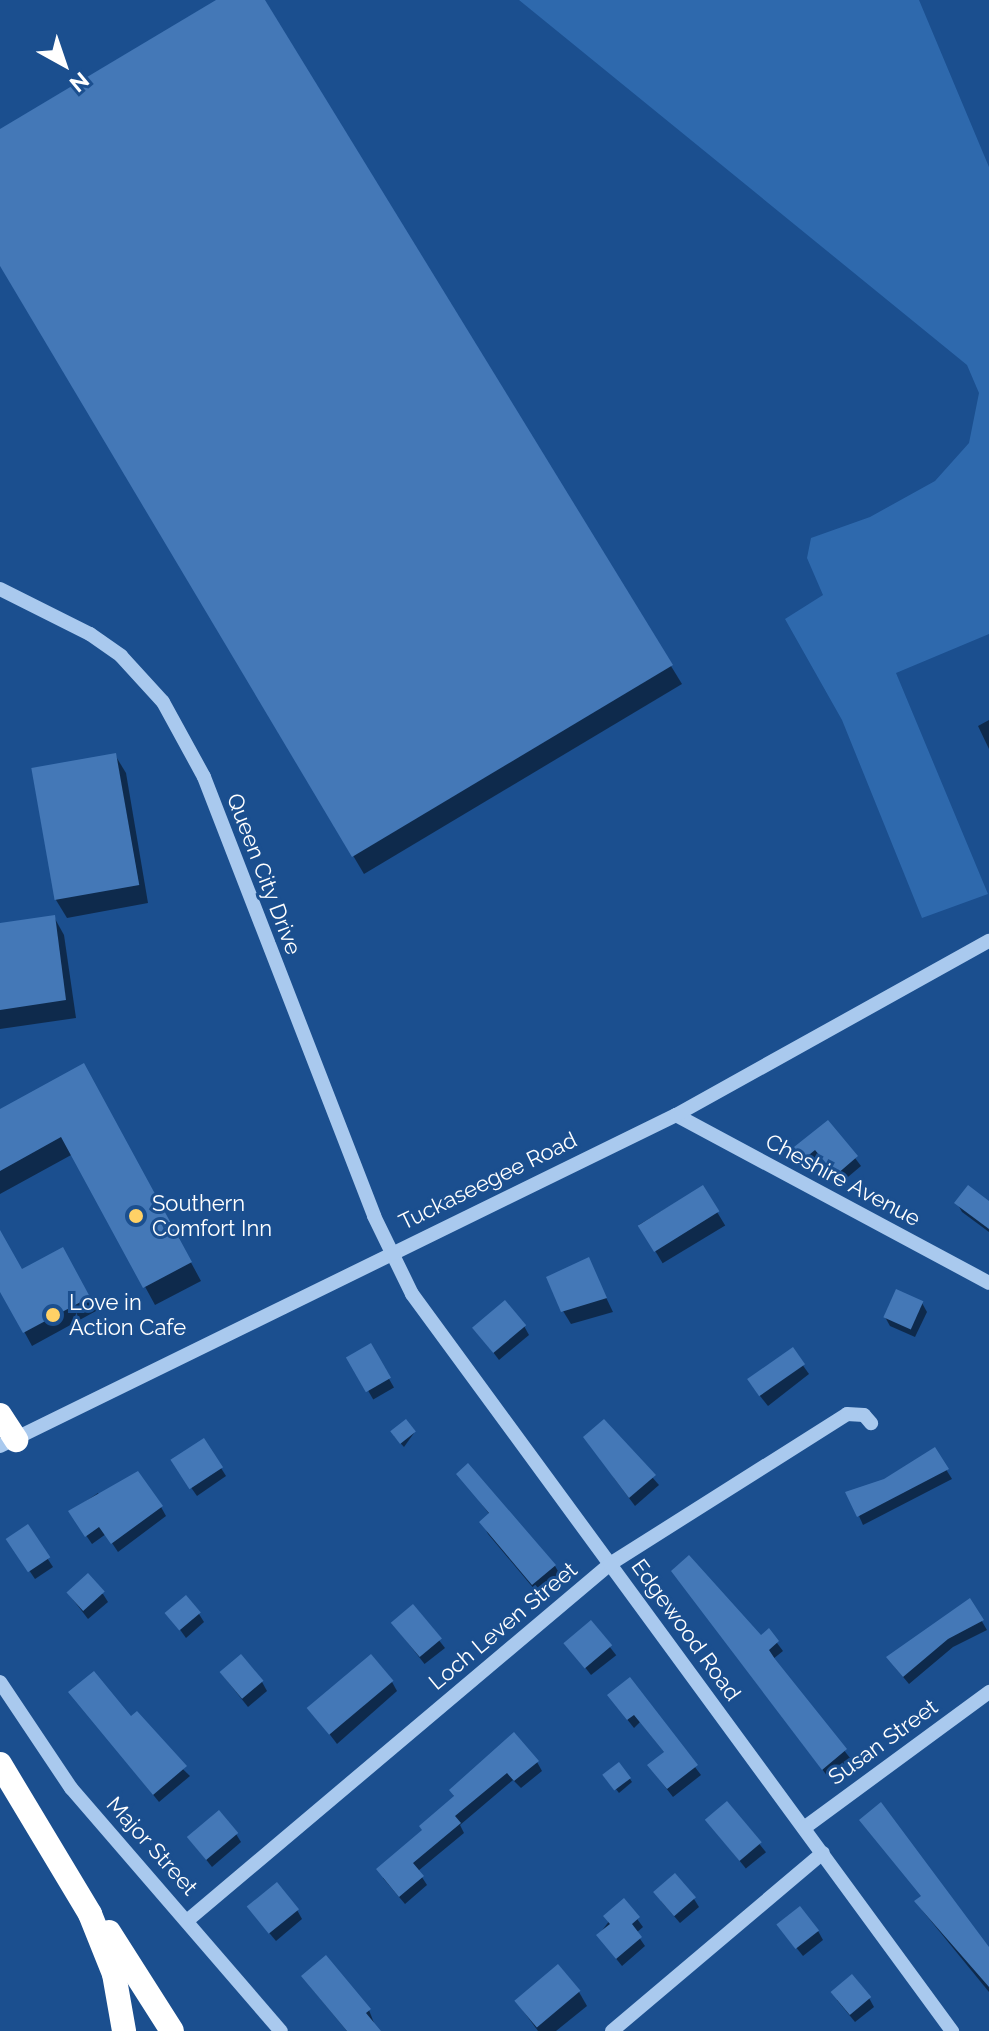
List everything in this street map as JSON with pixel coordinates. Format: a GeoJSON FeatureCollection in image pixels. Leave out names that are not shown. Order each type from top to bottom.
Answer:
{"type":"FeatureCollection","features":[{"type":"Feature","properties":{"kind":"highway"},"geometry":{"type":"LineString","coordinates":[[0,1415],[8,1443]]}},
{"type":"Feature","properties":{"kind":"highway"},"geometry":{"type":"LineString","coordinates":[[0,1764],[81,1897],[172,2031]]}},
{"type":"Feature","properties":{"kind":"highway"},"geometry":{"type":"LineString","coordinates":[[81,1897],[114,1974],[124,2031]]}},
{"type":"Feature","properties":{"kind":"street","name":"Queen City Drive"},"geometry":{"type":"LineString","coordinates":[[0,589],[84,630],[121,656],[146,680],[181,730],[391,1252]]}},
{"type":"Feature","properties":{"kind":"street","name":"Tuckaseegee Road"},"geometry":{"type":"LineString","coordinates":[[8,1443],[391,1252],[676,1115],[989,941]]}},
{"type":"Feature","properties":{"kind":"street","name":"Cheshire Avenue"},"geometry":{"type":"LineString","coordinates":[[676,1115],[989,1283]]}},
{"type":"Feature","properties":{"kind":"street","name":"Edgewood Road"},"geometry":{"type":"LineString","coordinates":[[391,1252],[412,1294],[952,2031]]}},
{"type":"Feature","properties":{"kind":"street","name":"Loch Leven Street"},"geometry":{"type":"LineString","coordinates":[[188,1920],[610,1564],[847,1414],[864,1415],[871,1423]]}},
{"type":"Feature","properties":{"kind":"street","name":"Major Street"},"geometry":{"type":"LineString","coordinates":[[0,1682],[71,1788],[281,2031]]}},
{"type":"Feature","properties":{"kind":"street","name":"Susan Street"},"geometry":{"type":"LineString","coordinates":[[804,1828],[989,1692]]}},
{"type":"Feature","properties":{"kind":"street"},"geometry":{"type":"LineString","coordinates":[[612,2031],[823,1853]]}},
{"type":"Feature","properties":{"kind":"shaded area"},"geometry":{"type":"Polygon","coordinates":[[[519,0],[919,0],[989,167],[989,634],[896,673],[988,894],[922,918],[842,720],[785,619],[823,595],[807,558],[811,538],[870,517],[935,481],[969,443],[979,393],[967,365],[519,0]]]}},
{"type":"Feature","properties":{"kind":"building"},"geometry":{"type":"Polygon","coordinates":[[[216,0],[265,0],[673,665],[352,857],[0,266],[0,129],[216,0]]]}},
{"type":"Feature","properties":{"kind":"building"},"geometry":{"type":"Polygon","coordinates":[[[116,753],[139,885],[55,900],[31,768],[116,753]]]}},
{"type":"Feature","properties":{"kind":"building"},"geometry":{"type":"Polygon","coordinates":[[[55,915],[66,1000],[0,1010],[0,923],[55,915]]]}},
{"type":"Feature","properties":{"kind":"building","name":"Southern Comfort Inn"},"geometry":{"type":"Polygon","coordinates":[[[84,1063],[192,1262],[143,1288],[61,1137],[0,1171],[0,1109],[84,1063]]]}},
{"type":"Feature","properties":{"kind":"building"},"geometry":{"type":"Polygon","coordinates":[[[828,1120],[858,1156],[836,1175],[815,1150],[804,1159],[794,1147],[828,1120]]]}},
{"type":"Feature","properties":{"kind":"building"},"geometry":{"type":"Polygon","coordinates":[[[703,1185],[719,1211],[654,1252],[638,1226],[703,1185]]]}},
{"type":"Feature","properties":{"kind":"building"},"geometry":{"type":"Polygon","coordinates":[[[968,1185],[989,1201],[989,1229],[954,1203],[968,1185]]]}},
{"type":"Feature","properties":{"kind":"building"},"geometry":{"type":"Polygon","coordinates":[[[0,1230],[22,1269],[63,1247],[90,1297],[23,1333],[0,1292],[0,1230]]]}},
{"type":"Feature","properties":{"kind":"building"},"geometry":{"type":"Polygon","coordinates":[[[589,1257],[607,1298],[561,1312],[546,1277],[589,1257]]]}},
{"type":"Feature","properties":{"kind":"building"},"geometry":{"type":"Polygon","coordinates":[[[896,1289],[923,1301],[911,1330],[883,1317],[896,1289]]]}},
{"type":"Feature","properties":{"kind":"building"},"geometry":{"type":"Polygon","coordinates":[[[505,1300],[526,1325],[493,1353],[472,1328],[505,1300]]]}},
{"type":"Feature","properties":{"kind":"building"},"geometry":{"type":"Polygon","coordinates":[[[371,1343],[391,1378],[366,1392],[346,1358],[371,1343]]]}},
{"type":"Feature","properties":{"kind":"building"},"geometry":{"type":"Polygon","coordinates":[[[793,1347],[805,1364],[759,1396],[747,1379],[793,1347]]]}},
{"type":"Feature","properties":{"kind":"building"},"geometry":{"type":"Polygon","coordinates":[[[406,1419],[416,1432],[400,1444],[390,1431],[406,1419]]]}},
{"type":"Feature","properties":{"kind":"building"},"geometry":{"type":"Polygon","coordinates":[[[604,1419],[656,1475],[629,1498],[583,1437],[604,1419]]]}},
{"type":"Feature","properties":{"kind":"building"},"geometry":{"type":"Polygon","coordinates":[[[204,1438],[223,1467],[190,1489],[170,1460],[204,1438]]]}},
{"type":"Feature","properties":{"kind":"building"},"geometry":{"type":"Polygon","coordinates":[[[935,1447],[949,1469],[857,1517],[845,1492],[884,1479],[935,1447]]]}},
{"type":"Feature","properties":{"kind":"building"},"geometry":{"type":"Polygon","coordinates":[[[468,1463],[556,1565],[532,1585],[479,1522],[489,1513],[456,1474],[468,1463]]]}},
{"type":"Feature","properties":{"kind":"building"},"geometry":{"type":"Polygon","coordinates":[[[138,1471],[163,1506],[111,1544],[99,1527],[85,1537],[68,1511],[138,1471]]]}},
{"type":"Feature","properties":{"kind":"building"},"geometry":{"type":"Polygon","coordinates":[[[28,1524],[50,1557],[28,1572],[6,1539],[28,1524]]]}},
{"type":"Feature","properties":{"kind":"building"},"geometry":{"type":"Polygon","coordinates":[[[689,1555],[761,1635],[769,1628],[779,1641],[769,1650],[847,1749],[822,1770],[671,1571],[689,1555]]]}},
{"type":"Feature","properties":{"kind":"building"},"geometry":{"type":"Polygon","coordinates":[[[88,1573],[105,1592],[83,1611],[66,1592],[88,1573]]]}},
{"type":"Feature","properties":{"kind":"building"},"geometry":{"type":"Polygon","coordinates":[[[186,1595],[201,1613],[179,1631],[165,1613],[186,1595]]]}},
{"type":"Feature","properties":{"kind":"building"},"geometry":{"type":"Polygon","coordinates":[[[970,1598],[984,1620],[948,1639],[903,1677],[886,1657],[970,1598]]]}},
{"type":"Feature","properties":{"kind":"building"},"geometry":{"type":"Polygon","coordinates":[[[413,1604],[442,1638],[420,1657],[391,1623],[413,1604]]]}},
{"type":"Feature","properties":{"kind":"building"},"geometry":{"type":"Polygon","coordinates":[[[591,1620],[612,1645],[585,1668],[563,1643],[591,1620]]]}},
{"type":"Feature","properties":{"kind":"building"},"geometry":{"type":"Polygon","coordinates":[[[241,1654],[263,1681],[242,1699],[220,1672],[241,1654]]]}},
{"type":"Feature","properties":{"kind":"building"},"geometry":{"type":"Polygon","coordinates":[[[371,1654],[393,1681],[329,1735],[307,1708],[371,1654]]]}},
{"type":"Feature","properties":{"kind":"building"},"geometry":{"type":"Polygon","coordinates":[[[94,1671],[131,1716],[137,1711],[187,1766],[153,1795],[68,1692],[94,1671]]]}},
{"type":"Feature","properties":{"kind":"building"},"geometry":{"type":"Polygon","coordinates":[[[630,1677],[698,1765],[667,1789],[647,1765],[664,1752],[634,1715],[627,1720],[607,1695],[630,1677]]]}},
{"type":"Feature","properties":{"kind":"building"},"geometry":{"type":"Polygon","coordinates":[[[514,1732],[539,1761],[514,1781],[507,1773],[455,1816],[461,1823],[413,1863],[424,1876],[399,1897],[376,1869],[422,1830],[419,1826],[454,1796],[449,1790],[514,1732]]]}},
{"type":"Feature","properties":{"kind":"building"},"geometry":{"type":"Polygon","coordinates":[[[619,1762],[631,1778],[614,1791],[602,1775],[619,1762]]]}},
{"type":"Feature","properties":{"kind":"building"},"geometry":{"type":"Polygon","coordinates":[[[727,1801],[762,1842],[739,1861],[705,1820],[727,1801]]]}},
{"type":"Feature","properties":{"kind":"building"},"geometry":{"type":"Polygon","coordinates":[[[881,1802],[989,1947],[989,1987],[914,1901],[921,1896],[859,1820],[881,1802]]]}},
{"type":"Feature","properties":{"kind":"building"},"geometry":{"type":"Polygon","coordinates":[[[219,1810],[238,1833],[206,1860],[187,1837],[219,1810]]]}},
{"type":"Feature","properties":{"kind":"building"},"geometry":{"type":"Polygon","coordinates":[[[675,1873],[696,1897],[674,1916],[653,1892],[675,1873]]]}},
{"type":"Feature","properties":{"kind":"building"},"geometry":{"type":"Polygon","coordinates":[[[277,1882],[299,1909],[269,1934],[247,1907],[277,1882]]]}},
{"type":"Feature","properties":{"kind":"building"},"geometry":{"type":"Polygon","coordinates":[[[624,1898],[640,1917],[632,1924],[642,1937],[616,1959],[596,1935],[610,1924],[603,1916],[624,1898]]]}},
{"type":"Feature","properties":{"kind":"building"},"geometry":{"type":"Polygon","coordinates":[[[800,1906],[819,1930],[795,1949],[776,1924],[800,1906]]]}},
{"type":"Feature","properties":{"kind":"building"},"geometry":{"type":"Polygon","coordinates":[[[326,1955],[371,2009],[366,2013],[381,2031],[347,2031],[301,1976],[326,1955]]]}},
{"type":"Feature","properties":{"kind":"building"},"geometry":{"type":"Polygon","coordinates":[[[558,1964],[580,1991],[537,2027],[514,2001],[558,1964]]]}},
{"type":"Feature","properties":{"kind":"building"},"geometry":{"type":"Polygon","coordinates":[[[852,1974],[871,1997],[850,2015],[831,1992],[852,1974]]]}},
{"type":"Feature","properties":{"kind":"place","name":"Southern Comfort Inn"},"geometry":{"type":"Point","coordinates":[136,1216]}},
{"type":"Feature","properties":{"kind":"place","name":"Love in Action Cafe"},"geometry":{"type":"Point","coordinates":[53,1315]}}]}
